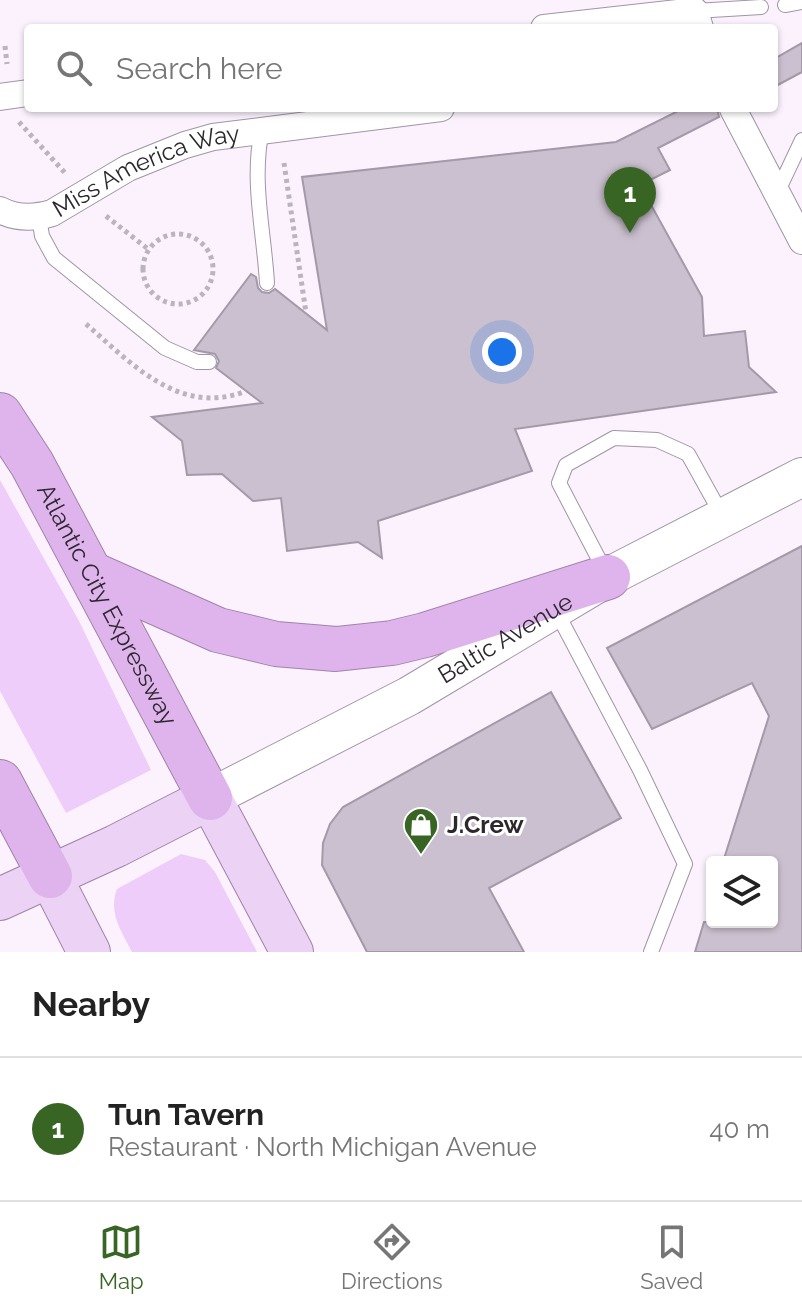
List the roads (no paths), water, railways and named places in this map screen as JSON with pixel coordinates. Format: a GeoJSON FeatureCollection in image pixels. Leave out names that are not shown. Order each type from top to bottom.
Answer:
{"type":"FeatureCollection","features":[{"type":"Feature","properties":{"kind":"highway","name":"Atlantic City Expressway"},"geometry":{"type":"LineString","coordinates":[[0,415],[32,464],[210,798]]}},
{"type":"Feature","properties":{"kind":"highway"},"geometry":{"type":"LineString","coordinates":[[92,574],[218,630],[276,644],[336,649],[377,646],[425,635],[608,577]]}},
{"type":"Feature","properties":{"kind":"highway"},"geometry":{"type":"LineString","coordinates":[[0,782],[50,876]]}},
{"type":"Feature","properties":{"kind":"main road"},"geometry":{"type":"LineString","coordinates":[[0,899],[116,846],[210,798],[292,952]]}},
{"type":"Feature","properties":{"kind":"main road"},"geometry":{"type":"LineString","coordinates":[[50,876],[89,952]]}},
{"type":"Feature","properties":{"kind":"street"},"geometry":{"type":"LineString","coordinates":[[577,24],[693,10]]}},
{"type":"Feature","properties":{"kind":"street"},"geometry":{"type":"LineString","coordinates":[[0,97],[24,94]]}},
{"type":"Feature","properties":{"kind":"street","name":"Miss America Way"},"geometry":{"type":"LineString","coordinates":[[0,210],[8,214],[39,217],[68,205],[128,168],[213,137],[407,112]]}},
{"type":"Feature","properties":{"kind":"street"},"geometry":{"type":"LineString","coordinates":[[735,112],[802,241]]}},
{"type":"Feature","properties":{"kind":"street","name":"Baltic Avenue"},"geometry":{"type":"LineString","coordinates":[[210,798],[409,696],[608,577],[802,477]]}},
{"type":"Feature","properties":{"kind":"lane"},"geometry":{"type":"LineString","coordinates":[[785,5],[802,2]]}},
{"type":"Feature","properties":{"kind":"lane"},"geometry":{"type":"LineString","coordinates":[[693,10],[761,7]]}},
{"type":"Feature","properties":{"kind":"lane"},"geometry":{"type":"LineString","coordinates":[[262,129],[256,183],[267,283]]}},
{"type":"Feature","properties":{"kind":"lane"},"geometry":{"type":"LineString","coordinates":[[777,194],[802,140]]}},
{"type":"Feature","properties":{"kind":"lane"},"geometry":{"type":"LineString","coordinates":[[39,217],[42,236],[54,258],[165,348],[197,362],[209,362]]}},
{"type":"Feature","properties":{"kind":"lane"},"geometry":{"type":"LineString","coordinates":[[608,577],[559,483],[566,465],[614,438],[657,440],[688,454],[724,517]]}},
{"type":"Feature","properties":{"kind":"lane"},"geometry":{"type":"LineString","coordinates":[[555,608],[640,770],[685,864],[651,952]]}},
{"type":"Feature","properties":{"kind":"place","name":"Tun Tavern"},"geometry":{"type":"Point","coordinates":[630,233]}},
{"type":"Feature","properties":{"kind":"place","name":"J.Crew"},"geometry":{"type":"Point","coordinates":[421,856]}}]}
